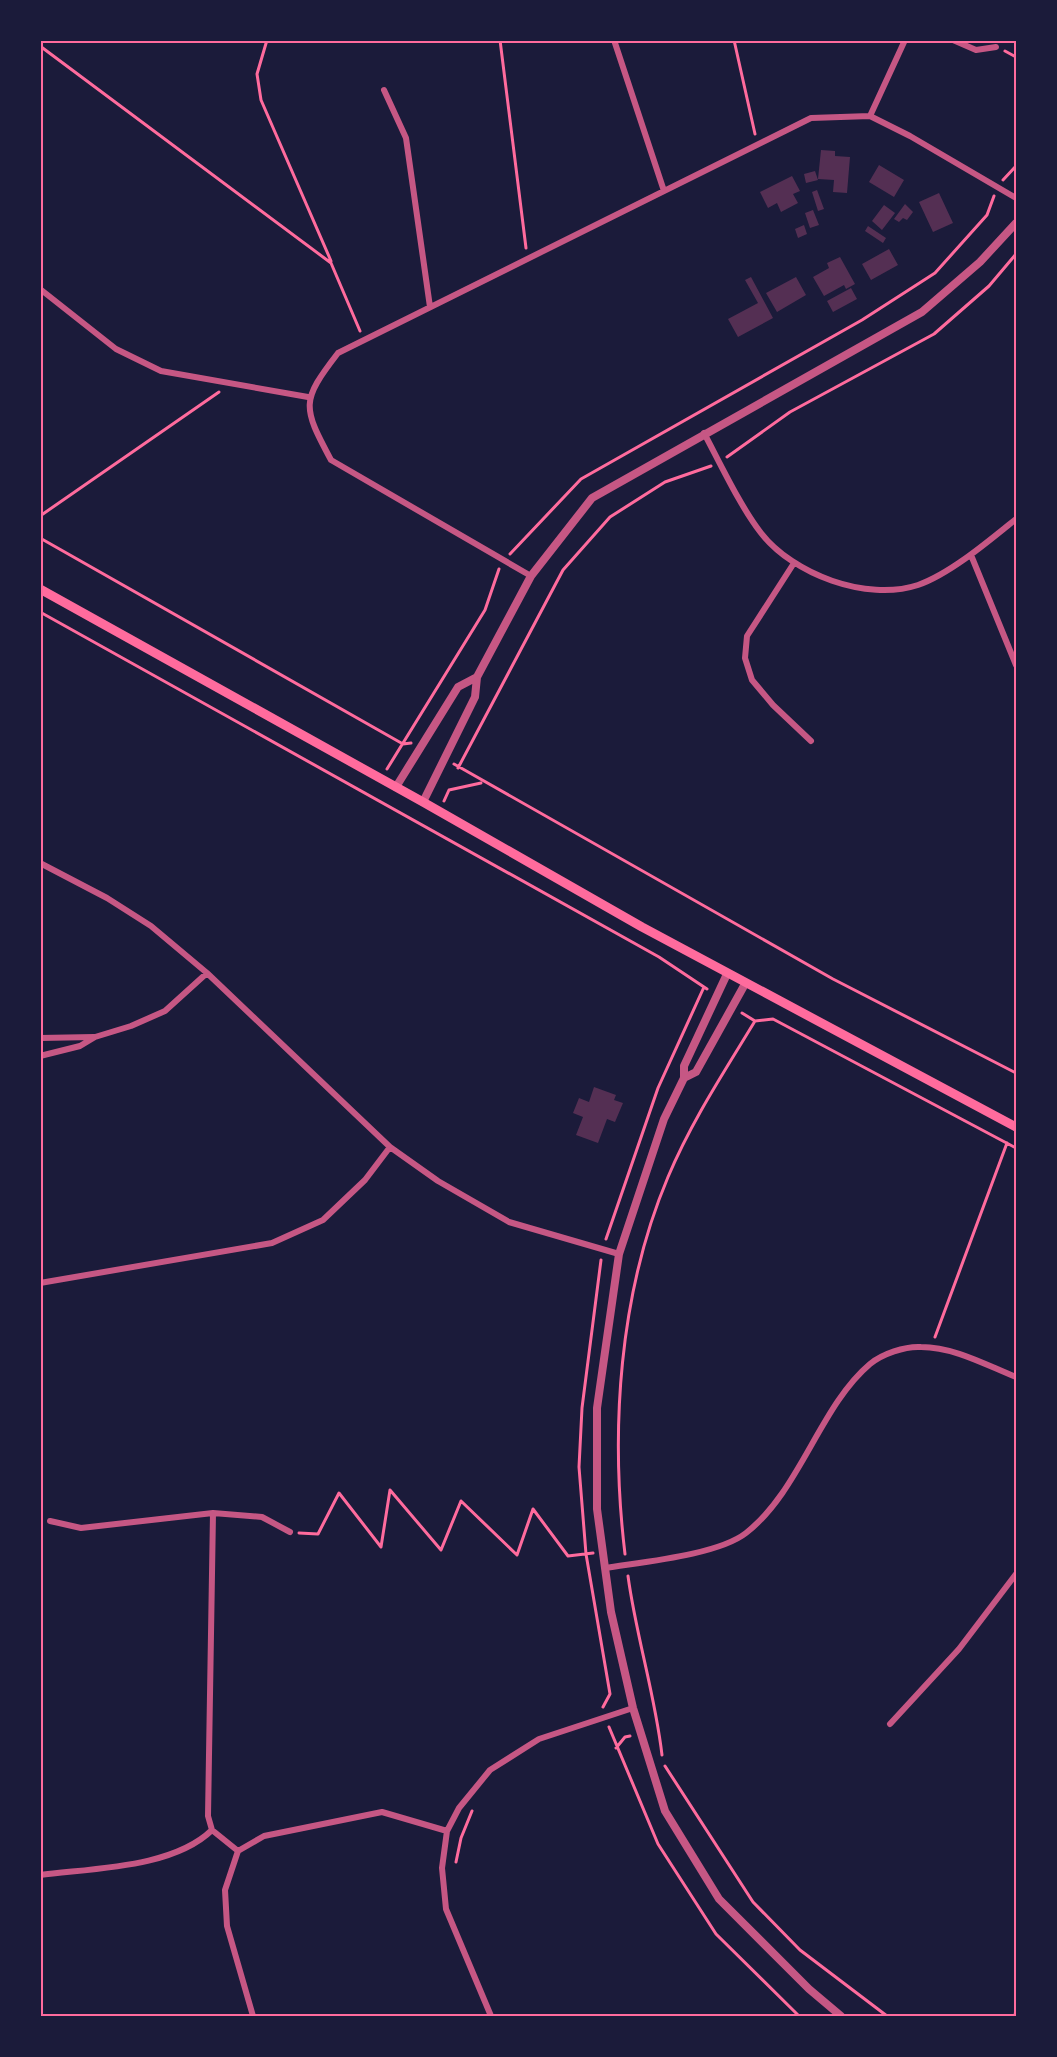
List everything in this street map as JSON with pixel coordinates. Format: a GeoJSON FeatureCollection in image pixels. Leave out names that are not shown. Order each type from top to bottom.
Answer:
{"type":"FeatureCollection","features":[{"type":"Feature","properties":{"kind":"main road"},"geometry":{"type":"LineString","coordinates":[[40,589],[423,802],[550,877],[745,984],[1015,1126]]}},
{"type":"Feature","properties":{"kind":"street"},"geometry":{"type":"LineString","coordinates":[[614,40],[664,191]]}},
{"type":"Feature","properties":{"kind":"street"},"geometry":{"type":"LineString","coordinates":[[870,116],[905,40]]}},
{"type":"Feature","properties":{"kind":"street"},"geometry":{"type":"LineString","coordinates":[[953,40],[976,50],[996,47]]}},
{"type":"Feature","properties":{"kind":"street"},"geometry":{"type":"LineString","coordinates":[[384,90],[406,138],[430,307]]}},
{"type":"Feature","properties":{"kind":"street"},"geometry":{"type":"LineString","coordinates":[[531,576],[331,460],[314,429],[308,397],[313,385],[338,353],[811,118],[870,116],[910,136],[1017,198]]}},
{"type":"Feature","properties":{"kind":"street"},"geometry":{"type":"LineString","coordinates":[[423,802],[475,697],[477,676],[531,576],[592,498],[922,312],[980,262],[1017,223]]}},
{"type":"Feature","properties":{"kind":"street"},"geometry":{"type":"LineString","coordinates":[[40,289],[116,349],[161,371],[308,397]]}},
{"type":"Feature","properties":{"kind":"street"},"geometry":{"type":"LineString","coordinates":[[704,433],[760,532],[794,563],[829,580],[874,590],[917,585],[971,555],[1017,519]]}},
{"type":"Feature","properties":{"kind":"street"},"geometry":{"type":"LineString","coordinates":[[971,555],[1017,664]]}},
{"type":"Feature","properties":{"kind":"street"},"geometry":{"type":"LineString","coordinates":[[794,563],[747,636],[745,658],[752,680],[773,705],[811,741]]}},
{"type":"Feature","properties":{"kind":"street"},"geometry":{"type":"LineString","coordinates":[[396,787],[458,687],[477,676]]}},
{"type":"Feature","properties":{"kind":"street"},"geometry":{"type":"LineString","coordinates":[[40,863],[107,898],[151,926],[207,973],[390,1147],[438,1181],[508,1222],[619,1254]]}},
{"type":"Feature","properties":{"kind":"street"},"geometry":{"type":"LineString","coordinates":[[40,1056],[80,1046],[95,1037],[131,1026],[165,1011],[207,973]]}},
{"type":"Feature","properties":{"kind":"street"},"geometry":{"type":"LineString","coordinates":[[727,974],[684,1066],[684,1078],[664,1119],[619,1254],[597,1407],[597,1509],[611,1612],[633,1708],[665,1811],[719,1899],[809,1989],[841,2016]]}},
{"type":"Feature","properties":{"kind":"street"},"geometry":{"type":"LineString","coordinates":[[684,1078],[696,1072],[745,984]]}},
{"type":"Feature","properties":{"kind":"street"},"geometry":{"type":"LineString","coordinates":[[40,1038],[95,1037]]}},
{"type":"Feature","properties":{"kind":"street"},"geometry":{"type":"LineString","coordinates":[[40,1283],[272,1243],[323,1220],[365,1180],[390,1147]]}},
{"type":"Feature","properties":{"kind":"street"},"geometry":{"type":"LineString","coordinates":[[605,1568],[711,1549],[745,1534],[773,1506],[846,1392],[870,1363],[897,1350],[921,1347],[953,1352],[1017,1377]]}},
{"type":"Feature","properties":{"kind":"street"},"geometry":{"type":"LineString","coordinates":[[50,1521],[81,1528],[213,1513],[262,1517],[290,1532]]}},
{"type":"Feature","properties":{"kind":"street"},"geometry":{"type":"LineString","coordinates":[[213,1513],[208,1816],[212,1830],[238,1851]]}},
{"type":"Feature","properties":{"kind":"street"},"geometry":{"type":"LineString","coordinates":[[890,1724],[959,1649],[1017,1574]]}},
{"type":"Feature","properties":{"kind":"street"},"geometry":{"type":"LineString","coordinates":[[490,2016],[446,1909],[442,1868],[447,1831],[459,1808],[490,1770],[539,1739],[633,1708]]}},
{"type":"Feature","properties":{"kind":"street"},"geometry":{"type":"LineString","coordinates":[[253,2016],[228,1926],[225,1890],[238,1851],[264,1836],[382,1812],[447,1831]]}},
{"type":"Feature","properties":{"kind":"street"},"geometry":{"type":"LineString","coordinates":[[40,1875],[167,1857],[198,1843],[212,1830]]}},
{"type":"Feature","properties":{"kind":"path"},"geometry":{"type":"LineString","coordinates":[[267,40],[257,74],[261,100],[364,340]]}},
{"type":"Feature","properties":{"kind":"path"},"geometry":{"type":"LineString","coordinates":[[500,40],[527,259]]}},
{"type":"Feature","properties":{"kind":"path"},"geometry":{"type":"LineString","coordinates":[[734,40],[757,145]]}},
{"type":"Feature","properties":{"kind":"path"},"geometry":{"type":"LineString","coordinates":[[40,46],[332,263]]}},
{"type":"Feature","properties":{"kind":"path"},"geometry":{"type":"LineString","coordinates":[[458,768],[563,570],[610,517],[665,482],[720,462],[790,412],[934,334],[989,286],[1017,254]]}},
{"type":"Feature","properties":{"kind":"path"},"geometry":{"type":"LineString","coordinates":[[40,516],[230,384]]}},
{"type":"Feature","properties":{"kind":"path"},"geometry":{"type":"LineString","coordinates":[[40,538],[403,744],[424,742]]}},
{"type":"Feature","properties":{"kind":"path"},"geometry":{"type":"LineString","coordinates":[[40,612],[659,957],[717,996]]}},
{"type":"Feature","properties":{"kind":"path"},"geometry":{"type":"LineString","coordinates":[[446,754],[458,768],[482,782],[833,979],[1017,1073]]}},
{"type":"Feature","properties":{"kind":"path"},"geometry":{"type":"LineString","coordinates":[[431,830],[449,790],[482,782]]}},
{"type":"Feature","properties":{"kind":"path"},"geometry":{"type":"LineString","coordinates":[[704,987],[658,1088],[603,1249],[582,1408],[579,1467],[586,1554],[610,1694],[602,1704],[605,1718],[658,1844],[716,1934],[799,2016]]}},
{"type":"Feature","properties":{"kind":"path"},"geometry":{"type":"LineString","coordinates":[[733,1006],[755,1021],[772,1018],[1017,1148]]}},
{"type":"Feature","properties":{"kind":"path"},"geometry":{"type":"LineString","coordinates":[[755,1021],[693,1124],[668,1178],[645,1244],[625,1341],[618,1414],[622,1532],[632,1611],[657,1714],[662,1761],[708,1837],[753,1902],[800,1950],[887,2016]]}},
{"type":"Feature","properties":{"kind":"path"},"geometry":{"type":"LineString","coordinates":[[931,1348],[1015,1126]]}},
{"type":"Feature","properties":{"kind":"path"},"geometry":{"type":"LineString","coordinates":[[290,1532],[318,1534],[339,1493],[381,1547],[390,1490],[441,1550],[460,1501],[517,1555],[533,1509],[568,1556],[576,1555]]}},
{"type":"Feature","properties":{"kind":"path"},"geometry":{"type":"LineString","coordinates":[[600,1730],[610,1730]]}},
{"type":"Feature","properties":{"kind":"path"},"geometry":{"type":"LineString","coordinates":[[454,1869],[461,1838],[473,1810]]}},
{"type":"Feature","properties":{"kind":"path"},"geometry":{"type":"LineString","coordinates":[[1015,2016],[1017,2008]]}},
{"type":"Feature","properties":{"kind":"building"},"geometry":{"type":"Polygon","coordinates":[[[821,150],[835,151],[835,156],[850,157],[847,193],[833,192],[834,180],[818,179],[821,150]]]}},
{"type":"Feature","properties":{"kind":"building"},"geometry":{"type":"Polygon","coordinates":[[[879,165],[904,180],[894,197],[869,182],[879,165]]]}},
{"type":"Feature","properties":{"kind":"building"},"geometry":{"type":"Polygon","coordinates":[[[815,171],[818,180],[806,183],[804,174],[815,171]]]}},
{"type":"Feature","properties":{"kind":"building"},"geometry":{"type":"Polygon","coordinates":[[[792,176],[800,191],[793,194],[798,203],[781,212],[777,203],[768,208],[760,192],[792,176]]]}},
{"type":"Feature","properties":{"kind":"building"},"geometry":{"type":"Polygon","coordinates":[[[817,190],[824,209],[818,211],[812,192],[817,190]]]}},
{"type":"Feature","properties":{"kind":"building"},"geometry":{"type":"Polygon","coordinates":[[[939,193],[953,223],[933,232],[919,202],[939,193]]]}},
{"type":"Feature","properties":{"kind":"building"},"geometry":{"type":"Polygon","coordinates":[[[905,204],[913,212],[907,220],[903,218],[899,222],[894,219],[905,204]]]}},
{"type":"Feature","properties":{"kind":"building"},"geometry":{"type":"Polygon","coordinates":[[[884,205],[895,213],[882,230],[872,221],[884,205]]]}},
{"type":"Feature","properties":{"kind":"building"},"geometry":{"type":"Polygon","coordinates":[[[813,210],[819,225],[810,228],[805,213],[813,210]]]}},
{"type":"Feature","properties":{"kind":"building"},"geometry":{"type":"Polygon","coordinates":[[[804,225],[807,234],[798,238],[795,229],[804,225]]]}},
{"type":"Feature","properties":{"kind":"building"},"geometry":{"type":"Polygon","coordinates":[[[868,226],[886,238],[883,243],[865,231],[868,226]]]}},
{"type":"Feature","properties":{"kind":"building"},"geometry":{"type":"Polygon","coordinates":[[[889,249],[898,265],[871,280],[862,264],[889,249]]]}},
{"type":"Feature","properties":{"kind":"building"},"geometry":{"type":"Polygon","coordinates":[[[840,257],[855,284],[846,289],[844,285],[824,296],[813,277],[829,268],[827,263],[840,257]]]}},
{"type":"Feature","properties":{"kind":"building"},"geometry":{"type":"Polygon","coordinates":[[[751,277],[773,318],[738,337],[728,319],[758,303],[745,280],[751,277]]]}},
{"type":"Feature","properties":{"kind":"building"},"geometry":{"type":"Polygon","coordinates":[[[796,277],[806,295],[777,312],[766,293],[796,277]]]}},
{"type":"Feature","properties":{"kind":"building"},"geometry":{"type":"Polygon","coordinates":[[[851,288],[857,299],[833,312],[827,301],[851,288]]]}},
{"type":"Feature","properties":{"kind":"building"},"geometry":{"type":"Polygon","coordinates":[[[594,1087],[616,1095],[614,1100],[623,1103],[615,1122],[607,1119],[598,1143],[576,1135],[583,1117],[573,1113],[579,1098],[589,1102],[594,1087]]]}}]}
